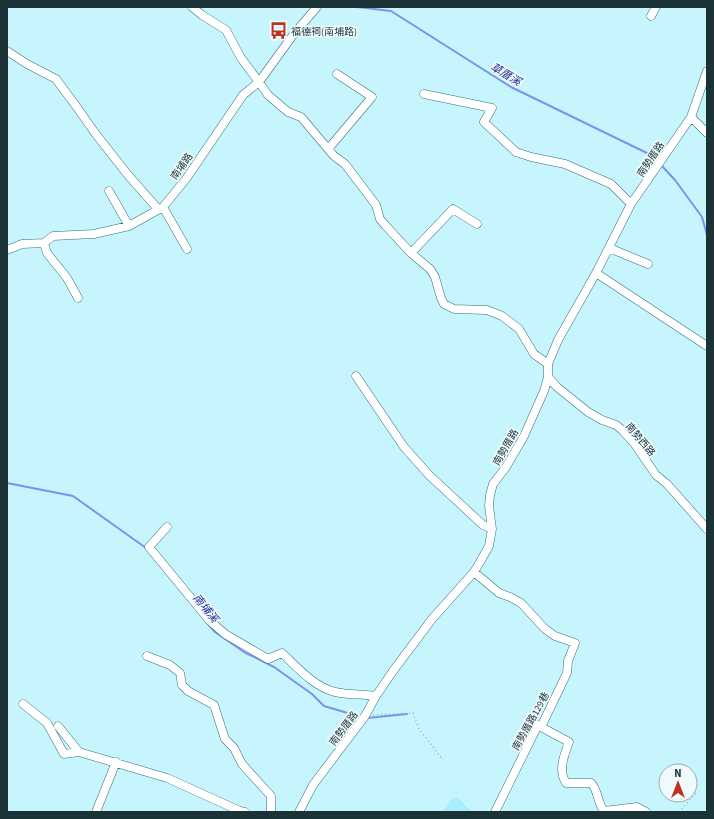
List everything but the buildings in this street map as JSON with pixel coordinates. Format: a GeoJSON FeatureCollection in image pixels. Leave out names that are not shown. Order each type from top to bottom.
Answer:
{"type":"FeatureCollection","features":[{"type":"Feature","properties":{"kind":"street"},"geometry":{"type":"LineString","coordinates":[[192,7],[226,30],[241,58],[268,95],[288,112],[301,117],[329,148],[334,156],[345,164],[376,205],[380,219],[411,253],[430,269],[435,277],[444,304],[454,309],[487,310],[502,316],[518,329],[534,354],[548,364]]}},
{"type":"Feature","properties":{"kind":"street","name":"南埔路"},"geometry":{"type":"LineString","coordinates":[[7,250],[22,244],[44,243],[53,236],[94,234],[129,226],[160,208],[186,179],[243,95],[259,82],[293,35],[317,7]]}},
{"type":"Feature","properties":{"kind":"street"},"geometry":{"type":"LineString","coordinates":[[651,16],[656,7]]}},
{"type":"Feature","properties":{"kind":"street"},"geometry":{"type":"LineString","coordinates":[[7,51],[27,64],[56,79],[128,175],[160,208],[187,249]]}},
{"type":"Feature","properties":{"kind":"street","name":"南勢厝路"},"geometry":{"type":"LineString","coordinates":[[299,812],[313,785],[365,716],[376,696],[432,619],[474,572],[489,546],[492,529],[489,506],[493,484],[506,467],[524,436],[544,391],[548,377],[548,364],[558,340],[596,273],[631,204],[691,117],[707,72]]}},
{"type":"Feature","properties":{"kind":"street"},"geometry":{"type":"LineString","coordinates":[[329,148],[372,97],[337,74]]}},
{"type":"Feature","properties":{"kind":"street"},"geometry":{"type":"LineString","coordinates":[[424,94],[492,108],[484,122],[516,152],[531,157],[565,164],[611,184],[631,204]]}},
{"type":"Feature","properties":{"kind":"street"},"geometry":{"type":"LineString","coordinates":[[691,117],[707,133]]}},
{"type":"Feature","properties":{"kind":"street"},"geometry":{"type":"LineString","coordinates":[[108,191],[129,226]]}},
{"type":"Feature","properties":{"kind":"street"},"geometry":{"type":"LineString","coordinates":[[411,253],[453,209],[477,224]]}},
{"type":"Feature","properties":{"kind":"street"},"geometry":{"type":"LineString","coordinates":[[44,243],[46,253],[67,278],[78,298]]}},
{"type":"Feature","properties":{"kind":"street"},"geometry":{"type":"LineString","coordinates":[[609,248],[648,264]]}},
{"type":"Feature","properties":{"kind":"street"},"geometry":{"type":"LineString","coordinates":[[596,273],[707,346]]}},
{"type":"Feature","properties":{"kind":"street"},"geometry":{"type":"LineString","coordinates":[[356,376],[404,447],[430,476],[483,526],[492,529]]}},
{"type":"Feature","properties":{"kind":"street","name":"南勢西路"},"geometry":{"type":"LineString","coordinates":[[548,377],[557,387],[588,412],[602,420],[616,425],[622,430],[634,443],[656,475],[667,484],[707,529]]}},
{"type":"Feature","properties":{"kind":"street"},"geometry":{"type":"LineString","coordinates":[[167,527],[149,547],[209,620],[225,634],[268,659],[282,653],[317,684],[324,688],[335,692],[376,696]]}},
{"type":"Feature","properties":{"kind":"street","name":"南勢厝路129巷"},"geometry":{"type":"LineString","coordinates":[[474,572],[499,593],[521,603],[545,629],[555,636],[575,643],[568,661],[567,673],[541,727],[538,725],[495,812]]}},
{"type":"Feature","properties":{"kind":"street"},"geometry":{"type":"LineString","coordinates":[[147,656],[170,665],[180,673],[182,685],[188,691],[214,705],[224,739],[234,748],[242,764],[271,796],[271,812]]}},
{"type":"Feature","properties":{"kind":"street"},"geometry":{"type":"LineString","coordinates":[[23,704],[47,723],[64,754],[79,752],[167,778],[244,812]]}},
{"type":"Feature","properties":{"kind":"street"},"geometry":{"type":"LineString","coordinates":[[58,726],[79,752]]}},
{"type":"Feature","properties":{"kind":"street"},"geometry":{"type":"LineString","coordinates":[[541,727],[569,742],[563,759],[562,777],[566,783],[591,783],[595,787],[601,807],[604,811],[637,807],[646,812]]}},
{"type":"Feature","properties":{"kind":"street"},"geometry":{"type":"LineString","coordinates":[[96,812],[116,762]]}},
{"type":"Feature","properties":{"kind":"path"},"geometry":{"type":"LineString","coordinates":[[365,716],[414,713],[419,729],[443,760]]}},
{"type":"Feature","properties":{"kind":"path"},"geometry":{"type":"LineString","coordinates":[[679,812],[687,803]]}},
{"type":"Feature","properties":{"kind":"shaded area"},"geometry":{"type":"Polygon","coordinates":[[[457,797],[472,812],[443,812],[451,800],[457,797]]]}},
{"type":"Feature","properties":{"kind":"waterway","name":"草厝溪"},"geometry":{"type":"LineString","coordinates":[[357,7],[391,11],[511,87],[651,155]]}},
{"type":"Feature","properties":{"kind":"waterway","name":"草厝溪"},"geometry":{"type":"LineString","coordinates":[[661,165],[675,180],[702,217],[707,235]]}},
{"type":"Feature","properties":{"kind":"waterway","name":"南埔溪"},"geometry":{"type":"LineString","coordinates":[[7,483],[73,496],[146,548]]}},
{"type":"Feature","properties":{"kind":"waterway","name":"南埔溪"},"geometry":{"type":"LineString","coordinates":[[209,625],[215,632],[244,652],[274,667],[312,694],[324,706],[361,717]]}},
{"type":"Feature","properties":{"kind":"waterway","name":"南埔溪"},"geometry":{"type":"LineString","coordinates":[[367,718],[407,714]]}},
{"type":"Feature","properties":{"kind":"place","name":"福德祠(南埔路)"},"geometry":{"type":"Point","coordinates":[278,31]}}]}
